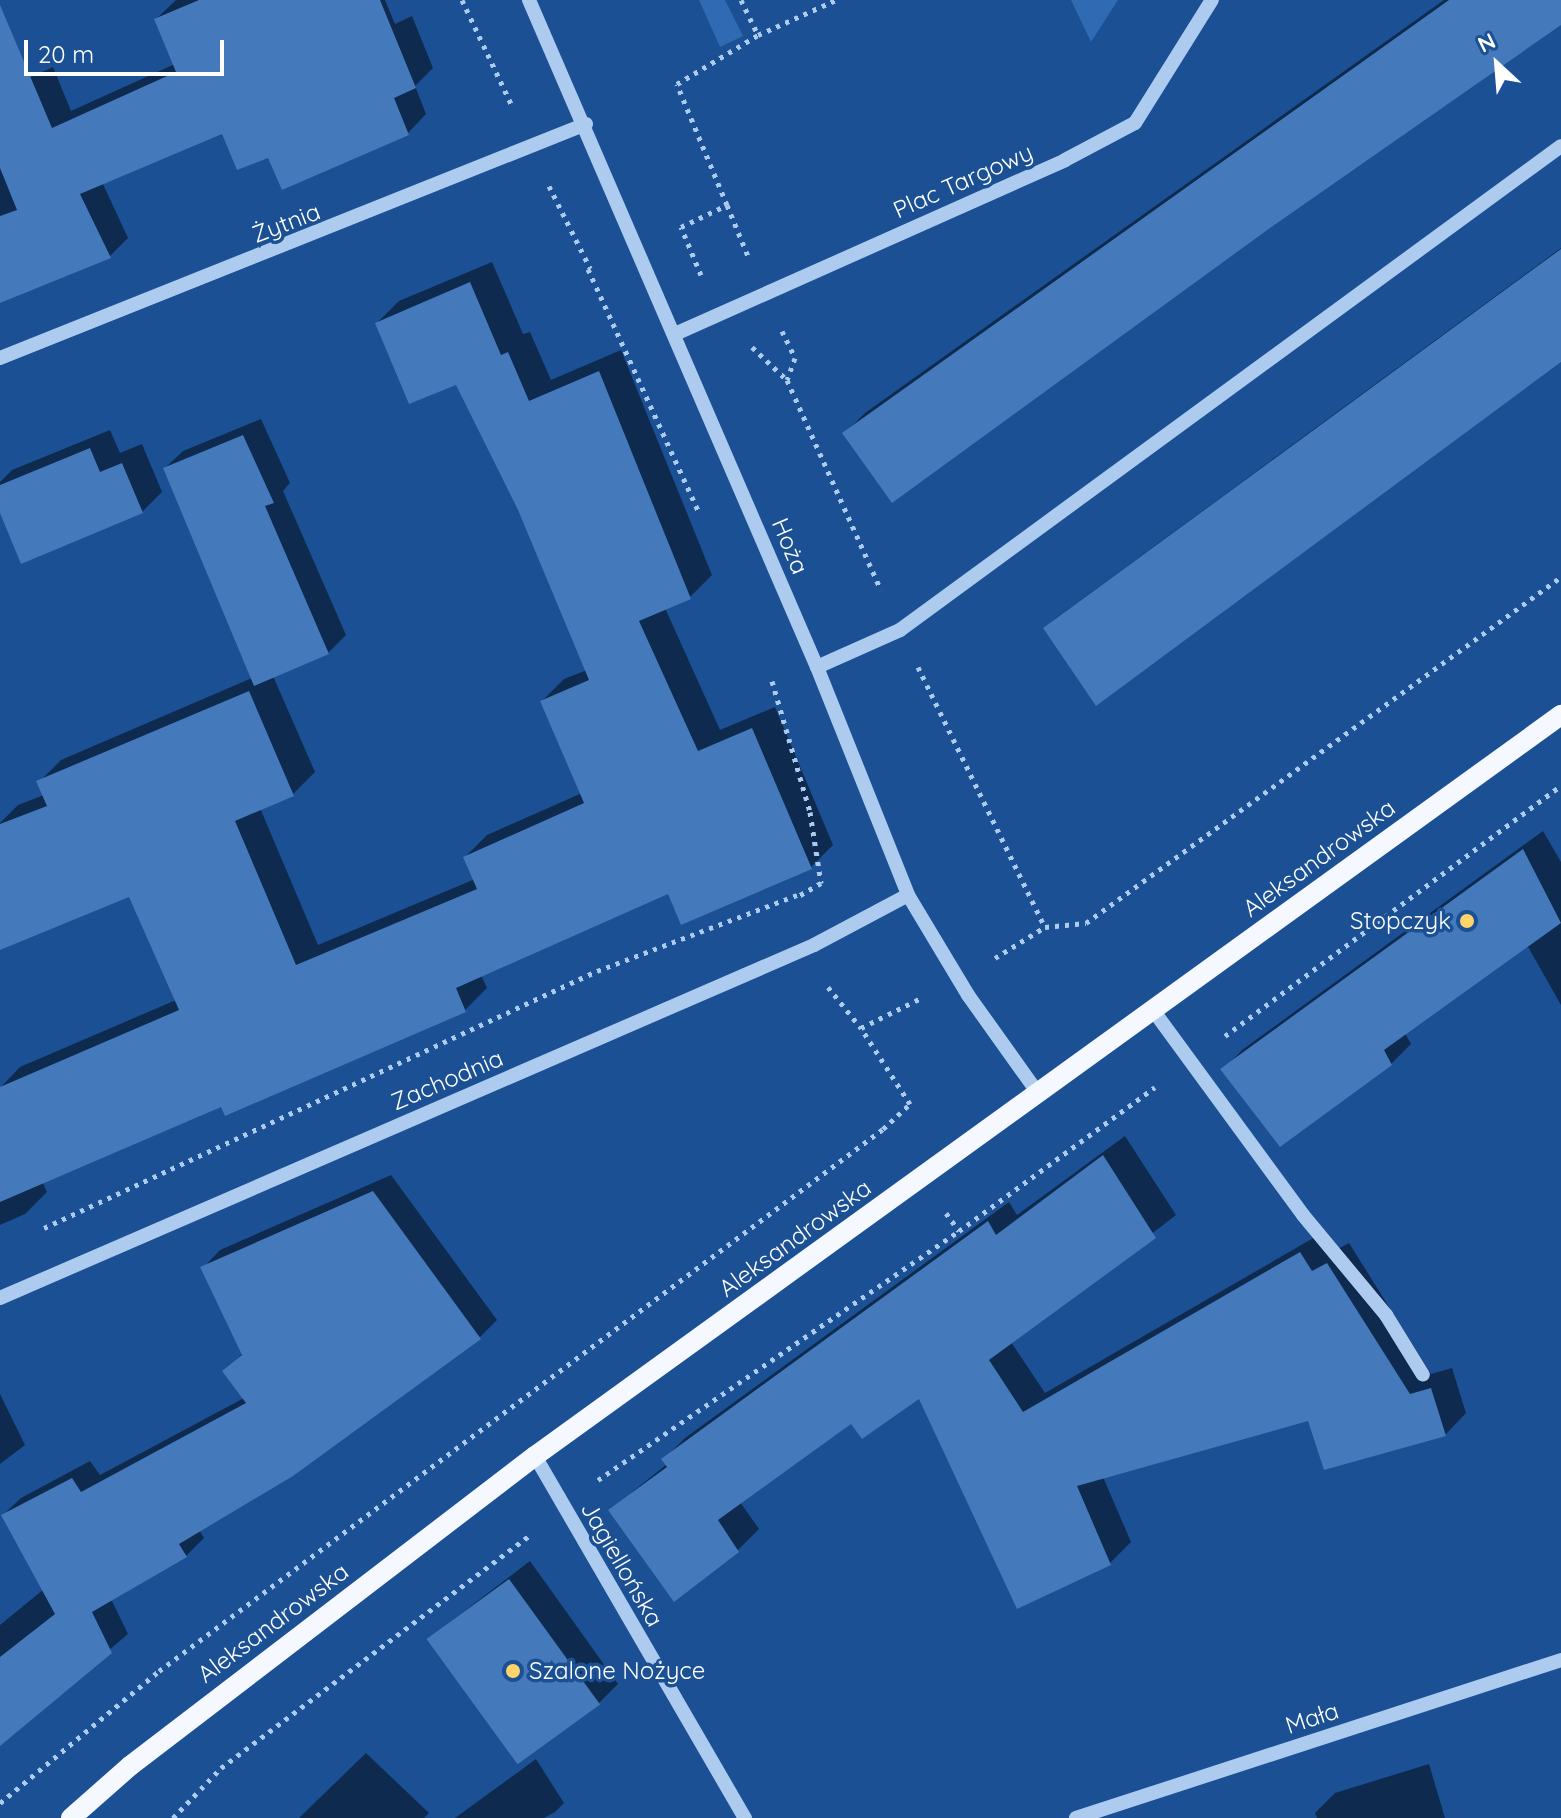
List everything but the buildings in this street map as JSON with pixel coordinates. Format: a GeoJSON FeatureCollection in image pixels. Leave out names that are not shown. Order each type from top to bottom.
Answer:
{"type":"FeatureCollection","features":[{"type":"Feature","properties":{"kind":"main road","name":"Aleksandrowska"},"geometry":{"type":"LineString","coordinates":[[71,1818],[237,1683],[535,1456],[1561,715]]}},
{"type":"Feature","properties":{"kind":"street","name":"Hoża"},"geometry":{"type":"LineString","coordinates":[[529,0],[586,124],[817,667],[908,895],[959,980],[1038,1093]]}},
{"type":"Feature","properties":{"kind":"street","name":"Plac Targowy"},"geometry":{"type":"LineString","coordinates":[[675,334],[1065,160],[1135,123],[1212,0]]}},
{"type":"Feature","properties":{"kind":"street","name":"Żytnia"},"geometry":{"type":"LineString","coordinates":[[0,358],[586,124]]}},
{"type":"Feature","properties":{"kind":"street"},"geometry":{"type":"LineString","coordinates":[[817,667],[900,630],[1561,146]]}},
{"type":"Feature","properties":{"kind":"street","name":"Zachodnia"},"geometry":{"type":"LineString","coordinates":[[0,1298],[814,945],[908,895]]}},
{"type":"Feature","properties":{"kind":"street"},"geometry":{"type":"LineString","coordinates":[[1153,1010],[1303,1215],[1386,1315],[1423,1375]]}},
{"type":"Feature","properties":{"kind":"street","name":"Jagiellońska"},"geometry":{"type":"LineString","coordinates":[[535,1456],[745,1818]]}},
{"type":"Feature","properties":{"kind":"street","name":"Mała"},"geometry":{"type":"LineString","coordinates":[[1076,1818],[1561,1660]]}},
{"type":"Feature","properties":{"kind":"path"},"geometry":{"type":"LineString","coordinates":[[741,0],[758,35],[836,0]]}},
{"type":"Feature","properties":{"kind":"path"},"geometry":{"type":"LineString","coordinates":[[588,269],[700,514]]}},
{"type":"Feature","properties":{"kind":"path"},"geometry":{"type":"LineString","coordinates":[[42,1229],[597,971],[821,883],[810,812],[770,674]]}},
{"type":"Feature","properties":{"kind":"path"},"geometry":{"type":"LineString","coordinates":[[1223,1038],[1561,786]]}},
{"type":"Feature","properties":{"kind":"path"},"geometry":{"type":"LineString","coordinates":[[0,1803],[171,1662],[883,1129],[910,1104],[861,1028],[827,985],[797,895]]}},
{"type":"Feature","properties":{"kind":"path"},"geometry":{"type":"LineString","coordinates":[[861,1028],[959,980],[1045,927]]}},
{"type":"Feature","properties":{"kind":"path"},"geometry":{"type":"LineString","coordinates":[[812,991],[827,985]]}},
{"type":"Feature","properties":{"kind":"path"},"geometry":{"type":"LineString","coordinates":[[173,1818],[221,1768],[563,1507],[959,1231],[1160,1084]]}},
{"type":"Feature","properties":{"kind":"shaded area"},"geometry":{"type":"Polygon","coordinates":[[[699,0],[725,0],[743,36],[720,47],[699,0]]]}},
{"type":"Feature","properties":{"kind":"shaded area"},"geometry":{"type":"Polygon","coordinates":[[[1071,0],[1118,0],[1091,42],[1071,0]]]}},
{"type":"Feature","properties":{"kind":"place","name":"Stopczyk"},"geometry":{"type":"Point","coordinates":[1467,921]}},
{"type":"Feature","properties":{"kind":"place","name":"Szalone Nożyce"},"geometry":{"type":"Point","coordinates":[513,1671]}}]}
